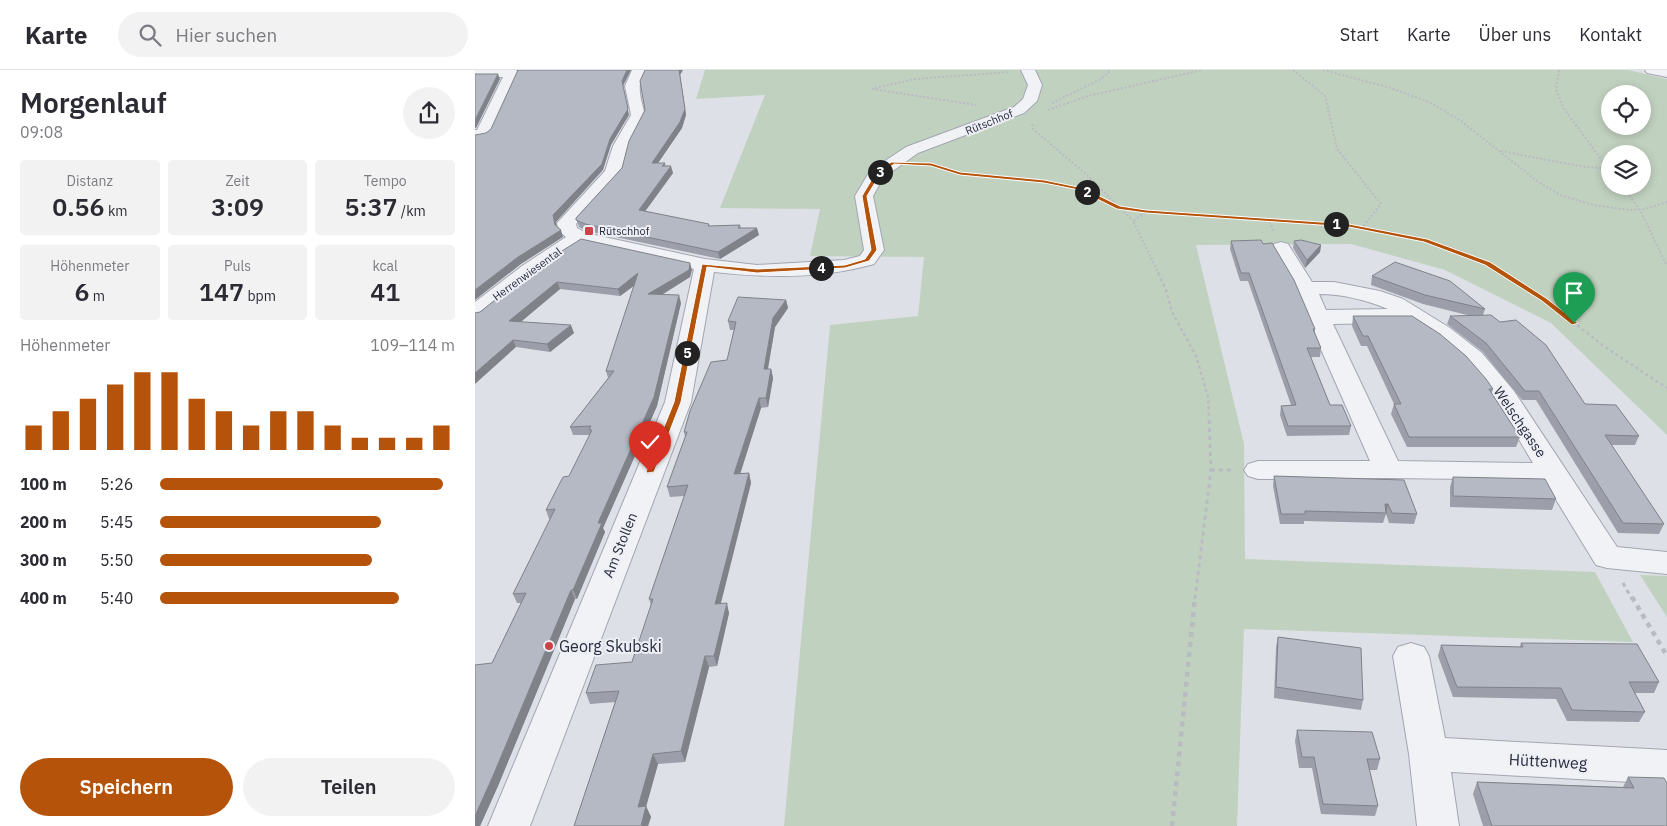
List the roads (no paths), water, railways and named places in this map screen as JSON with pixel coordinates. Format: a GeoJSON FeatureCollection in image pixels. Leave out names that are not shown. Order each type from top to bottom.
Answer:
{"type":"FeatureCollection","features":[{"type":"Feature","properties":{"kind":"street"},"geometry":{"type":"LineString","coordinates":[[639,70],[631,80],[631,88],[636,101],[638,115],[621,146],[613,173],[566,223],[569,231],[580,237],[705,265]]}},
{"type":"Feature","properties":{"kind":"street","name":"Rütschhof"},"geometry":{"type":"LineString","coordinates":[[705,265],[757,271],[845,266],[867,260],[874,250],[865,196],[877,175],[912,150],[1025,114],[1035,85],[1028,70]]}},
{"type":"Feature","properties":{"kind":"street"},"geometry":{"type":"LineString","coordinates":[[1652,70],[1667,73]]}},
{"type":"Feature","properties":{"kind":"street"},"geometry":{"type":"LineString","coordinates":[[475,73],[512,73],[483,134],[475,135]]}},
{"type":"Feature","properties":{"kind":"street","name":"Herrenwiesental"},"geometry":{"type":"LineString","coordinates":[[475,313],[529,270],[580,237]]}},
{"type":"Feature","properties":{"kind":"street"},"geometry":{"type":"LineString","coordinates":[[1281,248],[1305,288],[1388,469]]}},
{"type":"Feature","properties":{"kind":"street","name":"Am Stollen"},"geometry":{"type":"LineString","coordinates":[[509,826],[677,402],[705,265]]}},
{"type":"Feature","properties":{"kind":"street","name":"Welschgasse"},"geometry":{"type":"LineString","coordinates":[[1305,288],[1333,288],[1372,296],[1395,304],[1443,333],[1479,366],[1505,396],[1607,557],[1667,563]]}},
{"type":"Feature","properties":{"kind":"street"},"geometry":{"type":"LineString","coordinates":[[1319,317],[1417,316]]}},
{"type":"Feature","properties":{"kind":"street","name":"Welschgasse"},"geometry":{"type":"LineString","coordinates":[[1258,470],[1388,469],[1553,472]]}},
{"type":"Feature","properties":{"kind":"street"},"geometry":{"type":"LineString","coordinates":[[1411,656],[1429,754],[1439,826]]}},
{"type":"Feature","properties":{"kind":"street","name":"Hüttenweg"},"geometry":{"type":"LineString","coordinates":[[1429,754],[1667,767]]}},
{"type":"Feature","properties":{"kind":"place","name":"Rütschhof"},"geometry":{"type":"Point","coordinates":[589,231]}},
{"type":"Feature","properties":{"kind":"place","name":"Georg Skubski"},"geometry":{"type":"Point","coordinates":[549,646]}}]}
